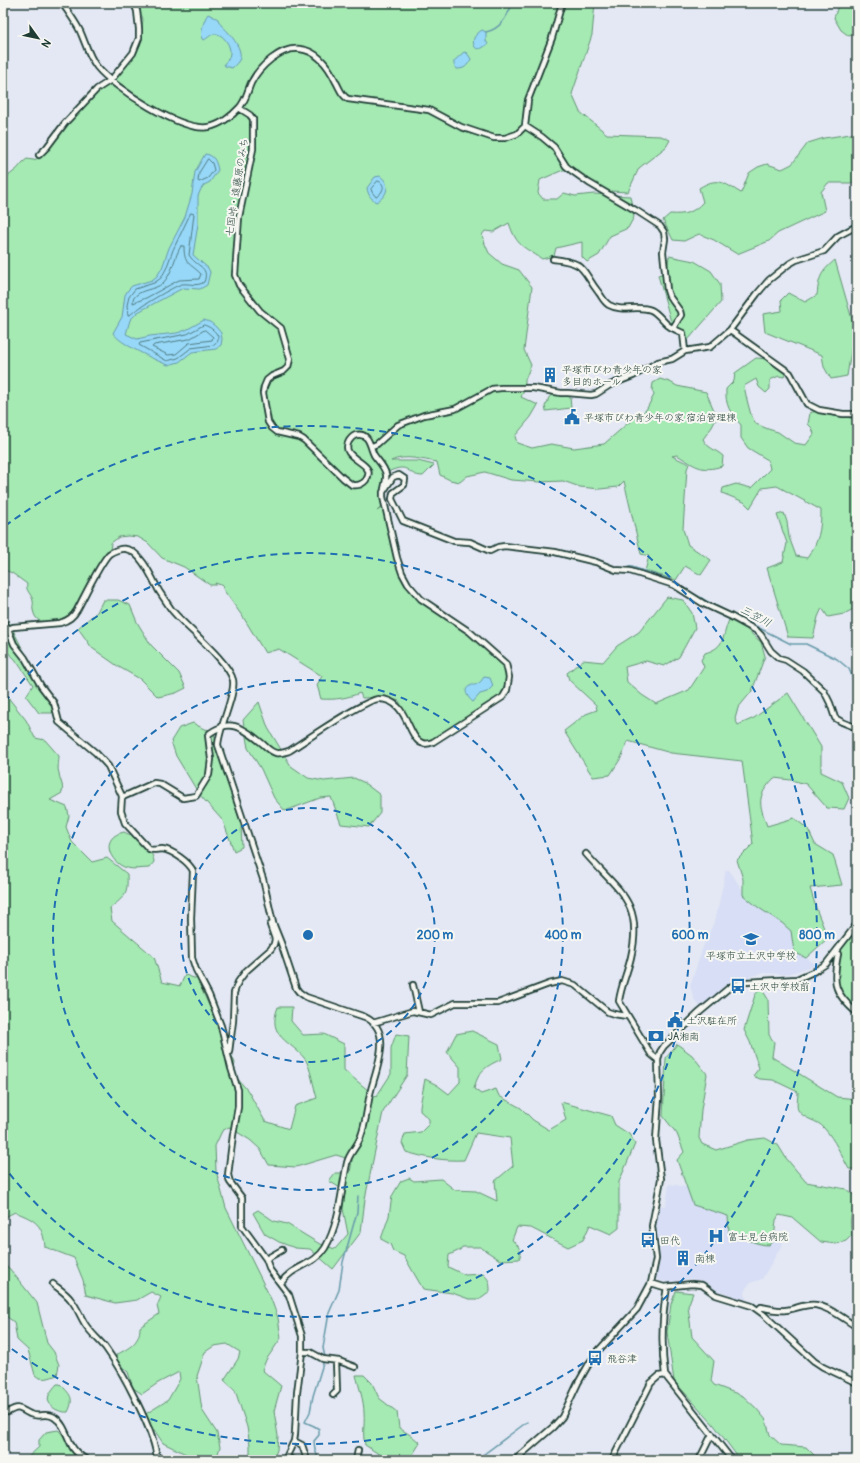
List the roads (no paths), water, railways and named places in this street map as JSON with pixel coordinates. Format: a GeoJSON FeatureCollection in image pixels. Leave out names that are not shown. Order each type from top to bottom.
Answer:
{"type":"FeatureCollection","features":[{"type":"Feature","properties":{"kind":"street"},"geometry":{"type":"LineString","coordinates":[[62,3],[79,29],[96,66],[118,86],[172,119],[193,125],[208,127],[215,125],[239,108],[245,100],[254,78],[266,65],[281,52],[299,49],[308,50],[320,58],[332,72],[343,96],[351,100],[429,110],[461,127],[489,137],[499,138],[517,134],[525,126],[528,100],[552,38],[562,3]]}},
{"type":"Feature","properties":{"kind":"street"},"geometry":{"type":"LineString","coordinates":[[39,155],[65,123],[92,94],[111,80],[136,47],[139,38],[139,28],[137,11],[134,3]]}},
{"type":"Feature","properties":{"kind":"street","name":"七国峠・遠藤原のみち"},"geometry":{"type":"LineString","coordinates":[[221,727],[233,725],[244,730],[272,751],[282,753],[289,751],[365,704],[379,698],[392,702],[399,707],[415,738],[426,744],[432,742],[497,702],[504,695],[509,677],[506,664],[470,632],[421,599],[408,584],[402,573],[397,558],[384,502],[383,492],[386,473],[374,455],[372,446],[368,439],[358,435],[353,436],[347,446],[350,456],[365,465],[368,473],[367,478],[362,484],[352,485],[304,440],[299,437],[277,432],[268,422],[263,392],[264,387],[267,380],[284,371],[288,367],[290,358],[281,328],[260,310],[239,285],[235,275],[239,217],[253,149],[253,119],[250,115],[239,108]]}},
{"type":"Feature","properties":{"kind":"street"},"geometry":{"type":"LineString","coordinates":[[525,126],[554,147],[566,166],[572,172],[660,226],[664,232],[665,239],[663,252],[667,290],[681,315],[673,328]]}},
{"type":"Feature","properties":{"kind":"street"},"geometry":{"type":"LineString","coordinates":[[372,446],[377,444],[398,426],[424,415],[455,409],[492,389],[533,388],[561,393],[596,394],[658,362],[672,359],[685,351],[710,347],[730,330],[769,280],[796,260],[824,251],[838,236],[857,226]]}},
{"type":"Feature","properties":{"kind":"street"},"geometry":{"type":"LineString","coordinates":[[553,259],[575,263],[580,266],[608,304],[623,309],[640,308],[653,311],[670,327],[684,333],[685,351]]}},
{"type":"Feature","properties":{"kind":"street"},"geometry":{"type":"LineString","coordinates":[[730,330],[790,373],[807,404],[819,410],[842,414],[857,414]]}},
{"type":"Feature","properties":{"kind":"street"},"geometry":{"type":"LineString","coordinates":[[383,492],[395,475],[402,476],[405,479],[404,486],[395,491],[391,496],[400,517],[408,523],[454,541],[470,542],[490,551],[498,547],[505,546],[555,552],[596,562],[616,570],[630,571],[674,585],[704,604],[757,631],[771,652],[803,671],[824,691],[835,718],[857,728]]}},
{"type":"Feature","properties":{"kind":"street"},"geometry":{"type":"LineString","coordinates":[[8,629],[12,627],[68,621],[77,610],[107,557],[117,550],[126,549],[134,552],[141,559],[160,593],[173,611],[228,670],[233,680],[233,688],[218,737],[218,745],[263,879],[273,924],[294,982],[299,992],[306,997],[365,1017],[373,1023],[381,1040],[381,1054],[372,1084],[361,1136],[347,1162],[345,1178],[333,1228],[321,1253],[314,1260],[297,1268],[288,1275],[281,1284]]}},
{"type":"Feature","properties":{"kind":"street"},"geometry":{"type":"LineString","coordinates":[[3,621],[14,644],[25,658],[41,686],[54,703],[59,722],[96,753],[105,763],[113,776],[122,796],[121,811],[125,823],[149,849],[171,851],[192,869],[194,874],[191,918],[192,958],[196,970],[210,995],[221,1026],[239,1098],[228,1176],[230,1182],[242,1198],[242,1226],[266,1259],[270,1270],[281,1284],[291,1302],[302,1336],[295,1434],[294,1441],[286,1459],[294,1460]]}},
{"type":"Feature","properties":{"kind":"street"},"geometry":{"type":"LineString","coordinates":[[122,796],[154,783],[160,784],[184,798],[196,796],[209,775],[211,759],[208,735],[221,727]]}},
{"type":"Feature","properties":{"kind":"street"},"geometry":{"type":"LineString","coordinates":[[586,854],[622,893],[630,905],[635,921],[635,937],[619,1001],[651,1054],[658,1060]]}},
{"type":"Feature","properties":{"kind":"street"},"geometry":{"type":"LineString","coordinates":[[228,1056],[234,993],[246,971],[271,949],[274,944],[276,939],[270,925],[273,924]]}},
{"type":"Feature","properties":{"kind":"street"},"geometry":{"type":"LineString","coordinates":[[515,1460],[553,1427],[562,1417],[590,1362],[598,1351],[637,1309],[651,1283],[656,1259],[652,1226],[661,1179],[656,1140],[660,1097],[658,1060],[660,1052],[670,1039],[730,987],[746,982],[797,979],[826,964],[857,924]]}},
{"type":"Feature","properties":{"kind":"street"},"geometry":{"type":"LineString","coordinates":[[836,952],[838,954],[834,978],[838,993],[847,1005],[857,1013]]}},
{"type":"Feature","properties":{"kind":"street"},"geometry":{"type":"LineString","coordinates":[[373,1023],[408,1012],[436,1013],[451,1005],[459,1003],[498,1004],[549,984],[562,981],[575,985],[608,1012],[627,1016]]}},
{"type":"Feature","properties":{"kind":"street"},"geometry":{"type":"LineString","coordinates":[[413,985],[418,1012]]}},
{"type":"Feature","properties":{"kind":"street"},"geometry":{"type":"LineString","coordinates":[[266,1259],[282,1250]]}},
{"type":"Feature","properties":{"kind":"street"},"geometry":{"type":"LineString","coordinates":[[651,1283],[667,1287],[692,1284],[702,1285],[716,1295],[752,1306],[769,1318],[814,1361],[823,1367],[857,1383]]}},
{"type":"Feature","properties":{"kind":"street"},"geometry":{"type":"LineString","coordinates":[[53,1284],[68,1295],[85,1325],[112,1358],[130,1389],[150,1430],[157,1452],[157,1460]]}},
{"type":"Feature","properties":{"kind":"street"},"geometry":{"type":"LineString","coordinates":[[667,1287],[663,1316],[663,1360],[665,1375],[732,1460]]}},
{"type":"Feature","properties":{"kind":"street"},"geometry":{"type":"LineString","coordinates":[[758,1310],[761,1307],[772,1310],[785,1310],[807,1305],[815,1305],[827,1308],[857,1327]]}},
{"type":"Feature","properties":{"kind":"street"},"geometry":{"type":"LineString","coordinates":[[769,1318],[772,1310]]}},
{"type":"Feature","properties":{"kind":"street"},"geometry":{"type":"LineString","coordinates":[[302,1352],[314,1353],[323,1359],[336,1361],[355,1367]]}},
{"type":"Feature","properties":{"kind":"street"},"geometry":{"type":"LineString","coordinates":[[333,1395],[337,1391],[336,1361]]}},
{"type":"Feature","properties":{"kind":"street"},"geometry":{"type":"LineString","coordinates":[[612,1460],[651,1383],[659,1376],[665,1375]]}},
{"type":"Feature","properties":{"kind":"street"},"geometry":{"type":"LineString","coordinates":[[8,1412],[16,1408],[21,1409],[31,1415],[46,1414],[52,1416],[62,1425],[74,1449],[79,1455],[88,1460]]}},
{"type":"Feature","properties":{"kind":"street"},"geometry":{"type":"LineString","coordinates":[[699,1460],[712,1434]]}},
{"type":"Feature","properties":{"kind":"street"},"geometry":{"type":"LineString","coordinates":[[294,1441],[302,1445],[307,1460]]}},
{"type":"Feature","properties":{"kind":"street"},"geometry":{"type":"LineString","coordinates":[[356,1460],[358,1450]]}},
{"type":"Feature","properties":{"kind":"water"},"geometry":{"type":"Polygon","coordinates":[[[208,14],[218,19],[237,44],[240,51],[240,58],[232,68],[225,66],[224,64],[228,59],[230,50],[224,38],[218,34],[215,34],[204,40],[202,39],[203,26],[208,14]]]}},
{"type":"Feature","properties":{"kind":"water"},"geometry":{"type":"Polygon","coordinates":[[[482,30],[486,32],[486,41],[488,44],[477,49],[473,43],[474,39],[482,30]]]}},
{"type":"Feature","properties":{"kind":"water"},"geometry":{"type":"Polygon","coordinates":[[[464,52],[467,53],[471,59],[466,67],[457,69],[454,65],[454,61],[464,52]]]}},
{"type":"Feature","properties":{"kind":"water"},"geometry":{"type":"Polygon","coordinates":[[[205,154],[214,159],[218,170],[210,182],[204,185],[198,196],[198,224],[193,255],[208,268],[210,272],[207,285],[200,289],[183,288],[138,312],[130,320],[126,334],[137,339],[177,333],[186,330],[204,320],[210,322],[221,333],[221,345],[216,349],[192,352],[179,362],[168,365],[130,347],[113,333],[122,317],[125,295],[128,290],[132,286],[152,280],[157,276],[162,268],[169,248],[185,217],[192,194],[195,172],[205,154]]]}},
{"type":"Feature","properties":{"kind":"water"},"geometry":{"type":"Polygon","coordinates":[[[380,176],[386,183],[387,190],[383,197],[376,202],[370,196],[367,188],[375,177],[380,176]]]}},
{"type":"Feature","properties":{"kind":"water"},"geometry":{"type":"Polygon","coordinates":[[[484,677],[490,678],[493,686],[487,692],[480,694],[473,702],[469,698],[466,689],[479,683],[484,677]]]}},
{"type":"Feature","properties":{"kind":"waterway"},"geometry":{"type":"LineString","coordinates":[[486,32],[500,25],[513,3]]}},
{"type":"Feature","properties":{"kind":"waterway"},"geometry":{"type":"LineString","coordinates":[[837,233],[857,222]]}},
{"type":"Feature","properties":{"kind":"waterway","name":"三笠川"},"geometry":{"type":"LineString","coordinates":[[629,566],[671,580],[708,602],[791,644],[806,644],[837,659],[849,669],[852,676],[854,692],[857,694]]}},
{"type":"Feature","properties":{"kind":"waterway"},"geometry":{"type":"LineString","coordinates":[[319,1460],[315,1450],[314,1441],[319,1435],[319,1429],[305,1422],[310,1412],[313,1396],[325,1357],[323,1348],[329,1313],[339,1290],[343,1262],[357,1212],[358,1196]]}},
{"type":"Feature","properties":{"kind":"waterway"},"geometry":{"type":"LineString","coordinates":[[476,1460],[527,1422]]}},
{"type":"Feature","properties":{"kind":"place","name":"平塚市びわ青少年の家 多目的ホール"},"geometry":{"type":"Point","coordinates":[550,375]}},
{"type":"Feature","properties":{"kind":"place","name":"平塚市びわ青少年の家 宿泊管理棟"},"geometry":{"type":"Point","coordinates":[572,417]}},
{"type":"Feature","properties":{"kind":"place","name":"平塚市立土沢中学校"},"geometry":{"type":"Point","coordinates":[751,939]}},
{"type":"Feature","properties":{"kind":"place","name":"土沢中学校前"},"geometry":{"type":"Point","coordinates":[738,986]}},
{"type":"Feature","properties":{"kind":"place","name":"土沢駐在所"},"geometry":{"type":"Point","coordinates":[675,1020]}},
{"type":"Feature","properties":{"kind":"place","name":"JA湘南"},"geometry":{"type":"Point","coordinates":[656,1036]}},
{"type":"Feature","properties":{"kind":"place","name":"富士見台病院"},"geometry":{"type":"Point","coordinates":[716,1236]}},
{"type":"Feature","properties":{"kind":"place","name":"田代"},"geometry":{"type":"Point","coordinates":[648,1240]}},
{"type":"Feature","properties":{"kind":"place","name":"南棟"},"geometry":{"type":"Point","coordinates":[683,1258]}},
{"type":"Feature","properties":{"kind":"place","name":"飛谷津"},"geometry":{"type":"Point","coordinates":[595,1358]}}]}
